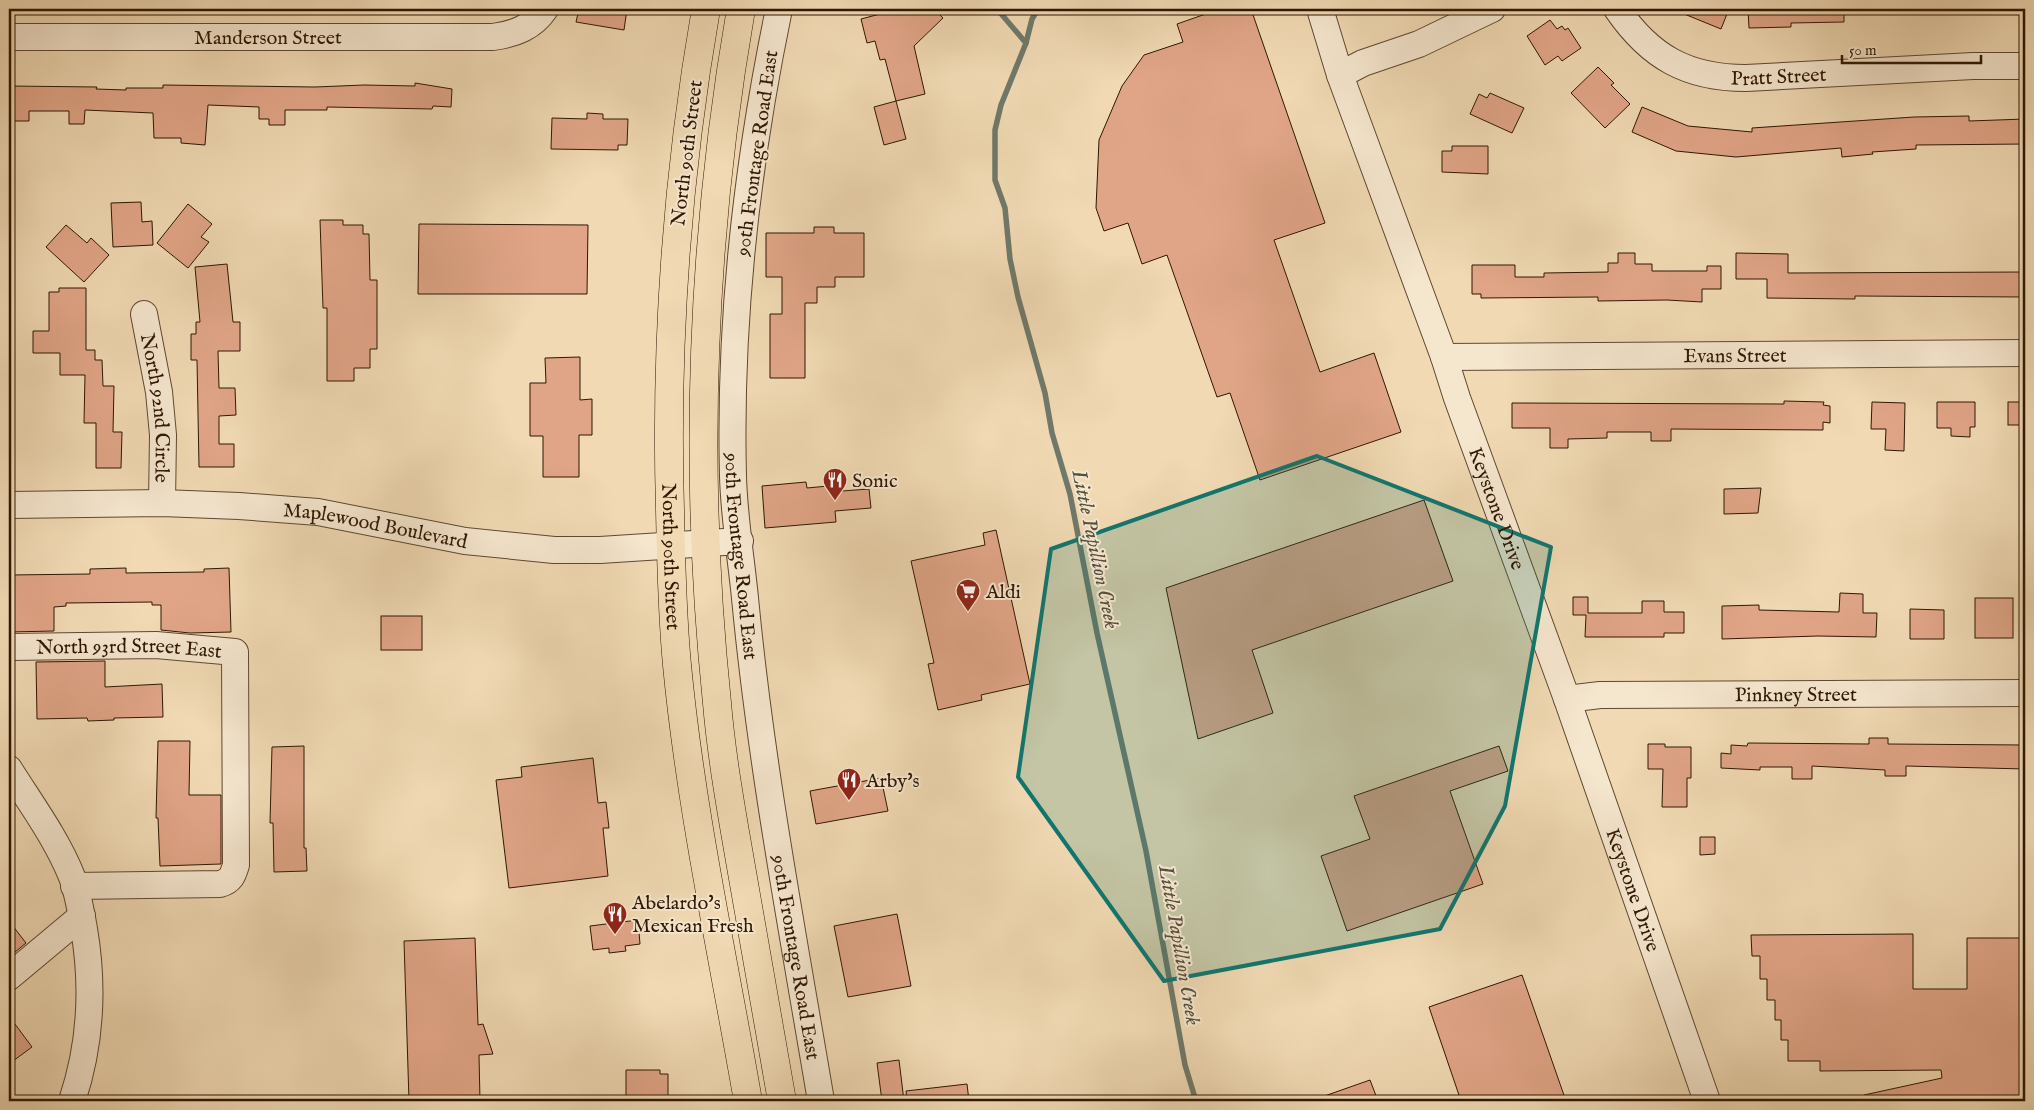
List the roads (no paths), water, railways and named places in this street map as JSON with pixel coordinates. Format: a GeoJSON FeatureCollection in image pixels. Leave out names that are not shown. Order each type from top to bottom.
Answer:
{"type":"FeatureCollection","features":[{"type":"Feature","properties":{"kind":"main road","name":"North 90th Street"},"geometry":{"type":"LineString","coordinates":[[706,9],[688,125],[675,246],[670,320],[670,544],[677,662],[686,743],[748,1101]]}},
{"type":"Feature","properties":{"kind":"main road","name":"North 90th Street"},"geometry":{"type":"LineString","coordinates":[[741,9],[724,113],[708,277],[703,405],[705,542],[717,705],[727,785],[782,1101]]}},
{"type":"Feature","properties":{"kind":"street","name":"Manderson Street"},"geometry":{"type":"LineString","coordinates":[[9,37],[493,37],[509,35],[526,28],[546,9]]}},
{"type":"Feature","properties":{"kind":"street","name":"90th Frontage Road East"},"geometry":{"type":"LineString","coordinates":[[779,9],[757,124],[744,211],[738,284],[733,479],[763,760],[821,1101]]}},
{"type":"Feature","properties":{"kind":"street","name":"Keystone Drive"},"geometry":{"type":"LineString","coordinates":[[1320,9],[1340,75],[1567,699],[1707,1101]]}},
{"type":"Feature","properties":{"kind":"street"},"geometry":{"type":"LineString","coordinates":[[1340,75],[1363,63],[1419,44],[1492,9]]}},
{"type":"Feature","properties":{"kind":"street","name":"Pratt Street"},"geometry":{"type":"LineString","coordinates":[[1617,9],[1644,42],[1656,52],[1685,69],[1709,76],[1746,78],[1973,66],[2025,66]]}},
{"type":"Feature","properties":{"kind":"street","name":"North 92nd Circle"},"geometry":{"type":"LineString","coordinates":[[144,314],[159,392],[163,435],[162,503]]}},
{"type":"Feature","properties":{"kind":"street","name":"Evans Street"},"geometry":{"type":"LineString","coordinates":[[1444,357],[2025,353]]}},
{"type":"Feature","properties":{"kind":"street","name":"Maplewood Boulevard"},"geometry":{"type":"LineString","coordinates":[[9,505],[162,503],[318,512],[465,541],[522,548],[600,550],[705,542],[740,542]]}},
{"type":"Feature","properties":{"kind":"street","name":"North 93rd Street East"},"geometry":{"type":"LineString","coordinates":[[9,647],[156,645],[235,652],[236,865],[234,875],[228,882],[220,884],[74,886]]}},
{"type":"Feature","properties":{"kind":"street","name":"Pinkney Street"},"geometry":{"type":"LineString","coordinates":[[1567,699],[1600,695],[2025,693]]}},
{"type":"Feature","properties":{"kind":"street"},"geometry":{"type":"LineString","coordinates":[[9,769],[48,831],[74,886],[82,916],[89,959],[91,1006],[84,1060],[72,1101]]}},
{"type":"Feature","properties":{"kind":"street"},"geometry":{"type":"LineString","coordinates":[[9,978],[82,916]]}},
{"type":"Feature","properties":{"kind":"waterway"},"geometry":{"type":"LineString","coordinates":[[997,9],[1026,43]]}},
{"type":"Feature","properties":{"kind":"waterway","name":"Little Papillion Creek"},"geometry":{"type":"LineString","coordinates":[[1038,9],[1032,19],[1026,43],[1001,105],[995,130],[995,180],[1005,208],[1010,259],[1018,297],[1045,393],[1052,433],[1070,494],[1097,633],[1146,851],[1185,1065],[1196,1101]]}},
{"type":"Feature","properties":{"kind":"place","name":"Sonic"},"geometry":{"type":"Point","coordinates":[835,501]}},
{"type":"Feature","properties":{"kind":"place","name":"Aldi"},"geometry":{"type":"Point","coordinates":[968,612]}},
{"type":"Feature","properties":{"kind":"place","name":"Arby's"},"geometry":{"type":"Point","coordinates":[849,801]}},
{"type":"Feature","properties":{"kind":"place","name":"Abelardo's Mexican Fresh"},"geometry":{"type":"Point","coordinates":[615,935]}}]}
